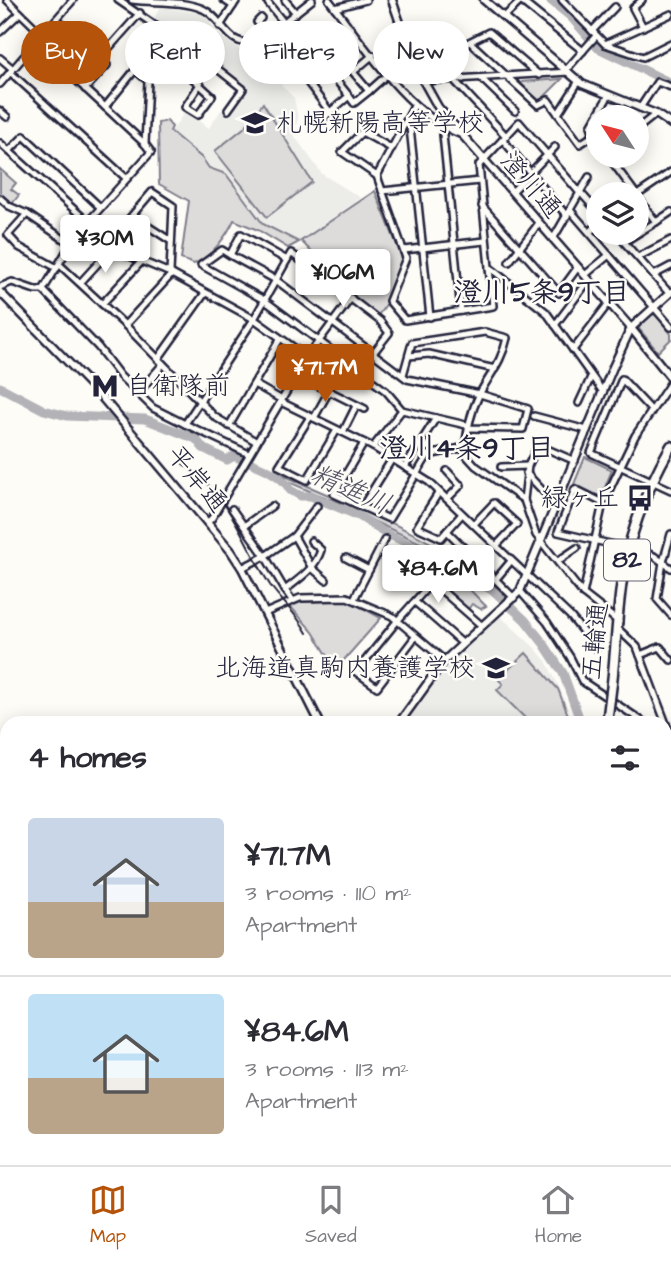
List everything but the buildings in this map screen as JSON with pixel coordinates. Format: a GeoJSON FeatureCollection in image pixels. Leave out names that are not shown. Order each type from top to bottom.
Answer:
{"type":"FeatureCollection","features":[{"type":"Feature","properties":{"kind":"main road","name":"五輪通"},"geometry":{"type":"LineString","coordinates":[[608,716],[624,573],[630,547],[643,501],[671,446]]}},
{"type":"Feature","properties":{"kind":"street"},"geometry":{"type":"LineString","coordinates":[[7,0],[28,21]]}},
{"type":"Feature","properties":{"kind":"street"},"geometry":{"type":"LineString","coordinates":[[118,0],[151,21]]}},
{"type":"Feature","properties":{"kind":"street"},"geometry":{"type":"LineString","coordinates":[[132,0],[187,4],[206,10],[216,21]]}},
{"type":"Feature","properties":{"kind":"street"},"geometry":{"type":"LineString","coordinates":[[223,21],[235,3],[224,0]]}},
{"type":"Feature","properties":{"kind":"street"},"geometry":{"type":"LineString","coordinates":[[285,0],[296,13]]}},
{"type":"Feature","properties":{"kind":"street"},"geometry":{"type":"LineString","coordinates":[[268,3],[286,21],[312,0]]}},
{"type":"Feature","properties":{"kind":"street"},"geometry":{"type":"LineString","coordinates":[[329,0],[373,55],[353,72],[369,91]]}},
{"type":"Feature","properties":{"kind":"street"},"geometry":{"type":"LineString","coordinates":[[335,8],[366,0]]}},
{"type":"Feature","properties":{"kind":"street","name":"澄川通"},"geometry":{"type":"LineString","coordinates":[[392,0],[400,21]]}},
{"type":"Feature","properties":{"kind":"street"},"geometry":{"type":"LineString","coordinates":[[484,0],[579,81],[633,105]]}},
{"type":"Feature","properties":{"kind":"street"},"geometry":{"type":"LineString","coordinates":[[563,0],[593,38],[605,44],[643,57],[671,43]]}},
{"type":"Feature","properties":{"kind":"street"},"geometry":{"type":"LineString","coordinates":[[642,0],[633,8],[643,27]]}},
{"type":"Feature","properties":{"kind":"street"},"geometry":{"type":"LineString","coordinates":[[57,19],[71,1]]}},
{"type":"Feature","properties":{"kind":"street"},"geometry":{"type":"LineString","coordinates":[[504,17],[521,1],[583,51]]}},
{"type":"Feature","properties":{"kind":"street"},"geometry":{"type":"LineString","coordinates":[[469,79],[568,71],[615,8]]}},
{"type":"Feature","properties":{"kind":"street"},"geometry":{"type":"LineString","coordinates":[[0,32],[20,13]]}},
{"type":"Feature","properties":{"kind":"street"},"geometry":{"type":"LineString","coordinates":[[111,46],[141,13]]}},
{"type":"Feature","properties":{"kind":"street"},"geometry":{"type":"LineString","coordinates":[[605,44],[671,14]]}},
{"type":"Feature","properties":{"kind":"street"},"geometry":{"type":"LineString","coordinates":[[258,21],[261,18]]}},
{"type":"Feature","properties":{"kind":"street"},"geometry":{"type":"LineString","coordinates":[[539,75],[489,32],[470,42],[538,105],[548,100],[580,144],[594,135],[591,126],[609,95]]}},
{"type":"Feature","properties":{"kind":"street"},"geometry":{"type":"LineString","coordinates":[[0,58],[126,178]]}},
{"type":"Feature","properties":{"kind":"street"},"geometry":{"type":"LineString","coordinates":[[0,84],[21,60]]}},
{"type":"Feature","properties":{"kind":"street"},"geometry":{"type":"LineString","coordinates":[[225,75],[243,89],[228,110]]}},
{"type":"Feature","properties":{"kind":"street"},"geometry":{"type":"LineString","coordinates":[[481,78],[515,111]]}},
{"type":"Feature","properties":{"kind":"street"},"geometry":{"type":"LineString","coordinates":[[558,114],[579,81]]}},
{"type":"Feature","properties":{"kind":"street"},"geometry":{"type":"LineString","coordinates":[[105,107],[125,82]]}},
{"type":"Feature","properties":{"kind":"street"},"geometry":{"type":"LineString","coordinates":[[642,105],[657,82],[671,87]]}},
{"type":"Feature","properties":{"kind":"street"},"geometry":{"type":"LineString","coordinates":[[43,290],[77,234],[151,152],[80,84]]}},
{"type":"Feature","properties":{"kind":"street"},"geometry":{"type":"LineString","coordinates":[[85,89],[90,84]]}},
{"type":"Feature","properties":{"kind":"street"},"geometry":{"type":"LineString","coordinates":[[145,144],[148,84]]}},
{"type":"Feature","properties":{"kind":"street"},"geometry":{"type":"LineString","coordinates":[[200,84],[212,96],[198,115],[185,107],[200,84]]}},
{"type":"Feature","properties":{"kind":"street"},"geometry":{"type":"LineString","coordinates":[[309,84],[330,113]]}},
{"type":"Feature","properties":{"kind":"street"},"geometry":{"type":"LineString","coordinates":[[339,84],[354,103],[377,84]]}},
{"type":"Feature","properties":{"kind":"street"},"geometry":{"type":"LineString","coordinates":[[396,84],[414,106],[461,135]]}},
{"type":"Feature","properties":{"kind":"street","name":"澄川通"},"geometry":{"type":"LineString","coordinates":[[424,84],[438,107],[461,135],[631,328],[671,380]]}},
{"type":"Feature","properties":{"kind":"street"},"geometry":{"type":"LineString","coordinates":[[458,84],[505,138],[530,172],[586,229]]}},
{"type":"Feature","properties":{"kind":"street"},"geometry":{"type":"LineString","coordinates":[[321,121],[349,96]]}},
{"type":"Feature","properties":{"kind":"street"},"geometry":{"type":"LineString","coordinates":[[377,176],[414,106]]}},
{"type":"Feature","properties":{"kind":"street"},"geometry":{"type":"LineString","coordinates":[[0,111],[7,117]]}},
{"type":"Feature","properties":{"kind":"street"},"geometry":{"type":"LineString","coordinates":[[649,111],[671,124]]}},
{"type":"Feature","properties":{"kind":"street"},"geometry":{"type":"LineString","coordinates":[[649,120],[656,114]]}},
{"type":"Feature","properties":{"kind":"street"},"geometry":{"type":"LineString","coordinates":[[409,116],[430,317]]}},
{"type":"Feature","properties":{"kind":"street"},"geometry":{"type":"LineString","coordinates":[[391,148],[362,132],[342,152],[377,176],[406,258],[389,301],[405,320],[493,306],[478,165],[519,122],[586,199]]}},
{"type":"Feature","properties":{"kind":"street"},"geometry":{"type":"LineString","coordinates":[[442,125],[461,312]]}},
{"type":"Feature","properties":{"kind":"street"},"geometry":{"type":"LineString","coordinates":[[9,151],[24,136],[100,206]]}},
{"type":"Feature","properties":{"kind":"street"},"geometry":{"type":"LineString","coordinates":[[0,143],[88,222]]}},
{"type":"Feature","properties":{"kind":"street"},"geometry":{"type":"LineString","coordinates":[[512,192],[555,147]]}},
{"type":"Feature","properties":{"kind":"street"},"geometry":{"type":"LineString","coordinates":[[649,187],[671,172]]}},
{"type":"Feature","properties":{"kind":"street"},"geometry":{"type":"LineString","coordinates":[[553,239],[589,177]]}},
{"type":"Feature","properties":{"kind":"street"},"geometry":{"type":"LineString","coordinates":[[382,191],[480,181]]}},
{"type":"Feature","properties":{"kind":"street"},"geometry":{"type":"LineString","coordinates":[[80,283],[152,192],[173,206],[171,273],[125,325]]}},
{"type":"Feature","properties":{"kind":"street"},"geometry":{"type":"LineString","coordinates":[[0,198],[71,244]]}},
{"type":"Feature","properties":{"kind":"street"},"geometry":{"type":"LineString","coordinates":[[482,206],[559,293],[578,267]]}},
{"type":"Feature","properties":{"kind":"street"},"geometry":{"type":"LineString","coordinates":[[649,212],[656,222]]}},
{"type":"Feature","properties":{"kind":"street"},"geometry":{"type":"LineString","coordinates":[[404,716],[444,660],[512,600],[528,576],[612,368],[631,328],[670,293],[624,242],[671,212]]}},
{"type":"Feature","properties":{"kind":"street"},"geometry":{"type":"LineString","coordinates":[[27,214],[8,235],[19,247],[58,267],[80,283],[215,417],[257,442]]}},
{"type":"Feature","properties":{"kind":"street"},"geometry":{"type":"LineString","coordinates":[[132,216],[171,241]]}},
{"type":"Feature","properties":{"kind":"street"},"geometry":{"type":"LineString","coordinates":[[509,262],[539,223]]}},
{"type":"Feature","properties":{"kind":"street"},"geometry":{"type":"LineString","coordinates":[[77,234],[171,273],[254,319],[307,357],[335,371],[340,372],[350,366]]}},
{"type":"Feature","properties":{"kind":"street"},"geometry":{"type":"LineString","coordinates":[[230,255],[242,234],[287,260]]}},
{"type":"Feature","properties":{"kind":"street"},"geometry":{"type":"LineString","coordinates":[[638,257],[671,240]]}},
{"type":"Feature","properties":{"kind":"street"},"geometry":{"type":"LineString","coordinates":[[404,250],[485,241]]}},
{"type":"Feature","properties":{"kind":"street"},"geometry":{"type":"LineString","coordinates":[[601,245],[671,327]]}},
{"type":"Feature","properties":{"kind":"street"},"geometry":{"type":"LineString","coordinates":[[222,250],[230,255],[276,280],[407,379],[480,394],[528,409],[523,429],[468,428],[466,425],[402,410],[386,391],[264,300],[201,265],[222,250]]}},
{"type":"Feature","properties":{"kind":"street"},"geometry":{"type":"LineString","coordinates":[[185,424],[254,319],[291,253],[380,321],[389,332],[359,371]]}},
{"type":"Feature","properties":{"kind":"street"},"geometry":{"type":"LineString","coordinates":[[555,325],[587,278],[609,254]]}},
{"type":"Feature","properties":{"kind":"street"},"geometry":{"type":"LineString","coordinates":[[102,304],[142,261]]}},
{"type":"Feature","properties":{"kind":"street"},"geometry":{"type":"LineString","coordinates":[[654,275],[671,266]]}},
{"type":"Feature","properties":{"kind":"street"},"geometry":{"type":"LineString","coordinates":[[489,267],[546,312],[603,392]]}},
{"type":"Feature","properties":{"kind":"street"},"geometry":{"type":"LineString","coordinates":[[0,290],[12,282],[43,290],[98,347],[120,376],[153,408],[249,456]]}},
{"type":"Feature","properties":{"kind":"street","name":"平岸通"},"geometry":{"type":"LineString","coordinates":[[0,290],[113,410],[208,522],[242,568],[316,716]]}},
{"type":"Feature","properties":{"kind":"street"},"geometry":{"type":"LineString","coordinates":[[158,359],[205,292]]}},
{"type":"Feature","properties":{"kind":"street"},"geometry":{"type":"LineString","coordinates":[[208,522],[307,357],[351,298]]}},
{"type":"Feature","properties":{"kind":"street"},"geometry":{"type":"LineString","coordinates":[[573,350],[609,303]]}},
{"type":"Feature","properties":{"kind":"street"},"geometry":{"type":"LineString","coordinates":[[403,375],[412,343],[485,332],[507,338],[503,357],[480,394],[468,428],[465,454],[476,466],[524,500]]}},
{"type":"Feature","properties":{"kind":"street"},"geometry":{"type":"LineString","coordinates":[[229,426],[280,339]]}},
{"type":"Feature","properties":{"kind":"street"},"geometry":{"type":"LineString","coordinates":[[409,356],[429,355],[495,369]]}},
{"type":"Feature","properties":{"kind":"street"},"geometry":{"type":"LineString","coordinates":[[138,393],[163,364]]}},
{"type":"Feature","properties":{"kind":"street"},"geometry":{"type":"LineString","coordinates":[[612,368],[651,410]]}},
{"type":"Feature","properties":{"kind":"street"},"geometry":{"type":"LineString","coordinates":[[297,375],[365,410]]}},
{"type":"Feature","properties":{"kind":"street"},"geometry":{"type":"LineString","coordinates":[[579,403],[592,377]]}},
{"type":"Feature","properties":{"kind":"street"},"geometry":{"type":"LineString","coordinates":[[622,379],[591,453],[671,490]]}},
{"type":"Feature","properties":{"kind":"street"},"geometry":{"type":"LineString","coordinates":[[583,594],[603,503],[619,467],[671,380]]}},
{"type":"Feature","properties":{"kind":"street"},"geometry":{"type":"LineString","coordinates":[[254,384],[312,418],[373,447],[416,474],[447,499],[570,616],[597,648]]}},
{"type":"Feature","properties":{"kind":"street"},"geometry":{"type":"LineString","coordinates":[[329,391],[279,467],[307,480],[356,406]]}},
{"type":"Feature","properties":{"kind":"street"},"geometry":{"type":"LineString","coordinates":[[373,447],[402,410]]}},
{"type":"Feature","properties":{"kind":"street"},"geometry":{"type":"LineString","coordinates":[[534,416],[587,430]]}},
{"type":"Feature","properties":{"kind":"street"},"geometry":{"type":"LineString","coordinates":[[405,467],[436,418]]}},
{"type":"Feature","properties":{"kind":"street"},"geometry":{"type":"LineString","coordinates":[[364,443],[334,494],[389,519],[428,454],[466,447]]}},
{"type":"Feature","properties":{"kind":"street"},"geometry":{"type":"LineString","coordinates":[[575,461],[538,445],[527,469],[524,500],[536,535],[583,594],[618,625],[637,647],[663,716]]}},
{"type":"Feature","properties":{"kind":"street"},"geometry":{"type":"LineString","coordinates":[[362,507],[392,459]]}},
{"type":"Feature","properties":{"kind":"street"},"geometry":{"type":"LineString","coordinates":[[501,467],[527,469],[557,506]]}},
{"type":"Feature","properties":{"kind":"street"},"geometry":{"type":"LineString","coordinates":[[447,471],[461,485],[447,499]]}},
{"type":"Feature","properties":{"kind":"street"},"geometry":{"type":"LineString","coordinates":[[603,503],[575,489],[558,532],[630,547],[654,556],[671,568]]}},
{"type":"Feature","properties":{"kind":"street"},"geometry":{"type":"LineString","coordinates":[[439,492],[417,527],[441,538],[462,514]]}},
{"type":"Feature","properties":{"kind":"street"},"geometry":{"type":"LineString","coordinates":[[474,524],[494,503],[517,524],[496,546]]}},
{"type":"Feature","properties":{"kind":"street"},"geometry":{"type":"LineString","coordinates":[[244,526],[272,506]]}},
{"type":"Feature","properties":{"kind":"street"},"geometry":{"type":"LineString","coordinates":[[242,568],[294,536],[317,506]]}},
{"type":"Feature","properties":{"kind":"street"},"geometry":{"type":"LineString","coordinates":[[232,509],[292,600]]}},
{"type":"Feature","properties":{"kind":"street"},"geometry":{"type":"LineString","coordinates":[[447,531],[496,579],[512,600]]}},
{"type":"Feature","properties":{"kind":"street"},"geometry":{"type":"LineString","coordinates":[[671,534],[657,599],[671,615]]}},
{"type":"Feature","properties":{"kind":"street"},"geometry":{"type":"LineString","coordinates":[[294,536],[313,568],[326,580]]}},
{"type":"Feature","properties":{"kind":"street"},"geometry":{"type":"LineString","coordinates":[[354,599],[385,540]]}},
{"type":"Feature","properties":{"kind":"street"},"geometry":{"type":"LineString","coordinates":[[285,590],[313,568],[321,550],[311,541]]}},
{"type":"Feature","properties":{"kind":"street"},"geometry":{"type":"LineString","coordinates":[[558,561],[577,548]]}},
{"type":"Feature","properties":{"kind":"street"},"geometry":{"type":"LineString","coordinates":[[346,558],[369,570]]}},
{"type":"Feature","properties":{"kind":"street"},"geometry":{"type":"LineString","coordinates":[[496,579],[511,561]]}},
{"type":"Feature","properties":{"kind":"street"},"geometry":{"type":"LineString","coordinates":[[424,575],[481,625]]}},
{"type":"Feature","properties":{"kind":"street"},"geometry":{"type":"LineString","coordinates":[[415,637],[377,687],[356,672],[432,582]]}},
{"type":"Feature","properties":{"kind":"street"},"geometry":{"type":"LineString","coordinates":[[520,591],[547,622],[582,681],[634,716]]}},
{"type":"Feature","properties":{"kind":"street"},"geometry":{"type":"LineString","coordinates":[[265,613],[292,600],[347,597],[398,620],[444,660]]}},
{"type":"Feature","properties":{"kind":"street"},"geometry":{"type":"LineString","coordinates":[[415,601],[462,643]]}},
{"type":"Feature","properties":{"kind":"street"},"geometry":{"type":"LineString","coordinates":[[640,655],[660,648],[671,660]]}},
{"type":"Feature","properties":{"kind":"shaded area","name":"札幌新陽高等学校"},"geometry":{"type":"Polygon","coordinates":[[[161,7],[199,13],[209,21],[152,21],[161,7]]]}},
{"type":"Feature","properties":{"kind":"shaded area","name":"札幌新陽高等学校"},"geometry":{"type":"Polygon","coordinates":[[[225,39],[239,49],[239,84],[280,84],[294,98],[298,119],[293,134],[322,174],[361,198],[299,241],[264,224],[227,174],[209,167],[202,157],[172,131],[185,111],[209,128],[221,110],[229,113],[244,91],[225,77],[225,39]]]}},
{"type":"Feature","properties":{"kind":"shaded area"},"geometry":{"type":"Polygon","coordinates":[[[562,79],[539,102],[521,84],[522,82],[562,79]]]}},
{"type":"Feature","properties":{"kind":"shaded area"},"geometry":{"type":"Polygon","coordinates":[[[263,103],[312,182],[267,217],[215,151],[245,127],[263,103]]]}},
{"type":"Feature","properties":{"kind":"shaded area"},"geometry":{"type":"Polygon","coordinates":[[[167,121],[172,127],[170,131],[202,158],[209,168],[226,174],[263,224],[299,242],[288,248],[258,230],[234,220],[223,239],[207,256],[194,264],[181,259],[189,201],[159,184],[158,123],[167,121]]]}},
{"type":"Feature","properties":{"kind":"shaded area"},"geometry":{"type":"Polygon","coordinates":[[[0,169],[16,183],[11,189],[19,195],[11,205],[0,195],[0,169]]]}},
{"type":"Feature","properties":{"kind":"shaded area"},"geometry":{"type":"Polygon","coordinates":[[[375,191],[403,260],[388,302],[376,318],[360,301],[357,303],[307,264],[314,255],[335,276],[301,241],[375,191]]]}},
{"type":"Feature","properties":{"kind":"shaded area"},"geometry":{"type":"Polygon","coordinates":[[[652,314],[656,315],[671,334],[671,339],[658,352],[639,329],[652,314]]]}},
{"type":"Feature","properties":{"kind":"shaded area"},"geometry":{"type":"Polygon","coordinates":[[[585,457],[612,470],[601,497],[574,484],[585,457]]]}},
{"type":"Feature","properties":{"kind":"shaded area"},"geometry":{"type":"Polygon","coordinates":[[[249,459],[386,520],[466,564],[470,562],[507,598],[457,560],[345,508],[339,502],[247,463],[249,459]]]}},
{"type":"Feature","properties":{"kind":"shaded area"},"geometry":{"type":"Polygon","coordinates":[[[456,577],[486,606],[481,609],[472,604],[466,612],[444,591],[456,577]]]}},
{"type":"Feature","properties":{"kind":"shaded area"},"geometry":{"type":"Polygon","coordinates":[[[348,600],[381,618],[336,669],[313,632],[290,606],[301,602],[348,600]]]}},
{"type":"Feature","properties":{"kind":"shaded area","name":"北海道真駒内養護学校"},"geometry":{"type":"Polygon","coordinates":[[[500,616],[535,648],[546,661],[570,716],[409,716],[445,665],[489,622],[500,616]]]}},
{"type":"Feature","properties":{"kind":"shaded area"},"geometry":{"type":"Polygon","coordinates":[[[526,653],[558,689],[568,716],[523,716],[497,690],[503,684],[498,679],[526,653]]]}},
{"type":"Feature","properties":{"kind":"waterway"},"geometry":{"type":"LineString","coordinates":[[550,0],[571,17],[598,48],[671,83]]}},
{"type":"Feature","properties":{"kind":"waterway","name":"精進川"},"geometry":{"type":"LineString","coordinates":[[0,387],[44,410],[67,416],[145,419],[196,439],[203,448],[227,460],[234,456],[266,469],[301,496],[311,496],[359,516],[385,533],[445,561],[496,593],[525,620],[563,673],[578,716]]}},
{"type":"Feature","properties":{"kind":"railway"},"geometry":{"type":"LineString","coordinates":[[182,463],[213,490],[225,505],[270,585],[307,633]]}},
{"type":"Feature","properties":{"kind":"place","name":"札幌新陽高等学校"},"geometry":{"type":"Point","coordinates":[255,123]}},
{"type":"Feature","properties":{"kind":"place","name":"自衛隊前"},"geometry":{"type":"Point","coordinates":[105,386]}},
{"type":"Feature","properties":{"kind":"place","name":"緑ヶ丘"},"geometry":{"type":"Point","coordinates":[640,498]}},
{"type":"Feature","properties":{"kind":"place","name":"北海道真駒内養護学校"},"geometry":{"type":"Point","coordinates":[496,668]}},
{"type":"Feature","properties":{"kind":"district","name":"澄川5条9丁目"},"geometry":{"type":"Point","coordinates":[542,292]}},
{"type":"Feature","properties":{"kind":"district","name":"澄川4条9丁目"},"geometry":{"type":"Point","coordinates":[467,448]}}]}
